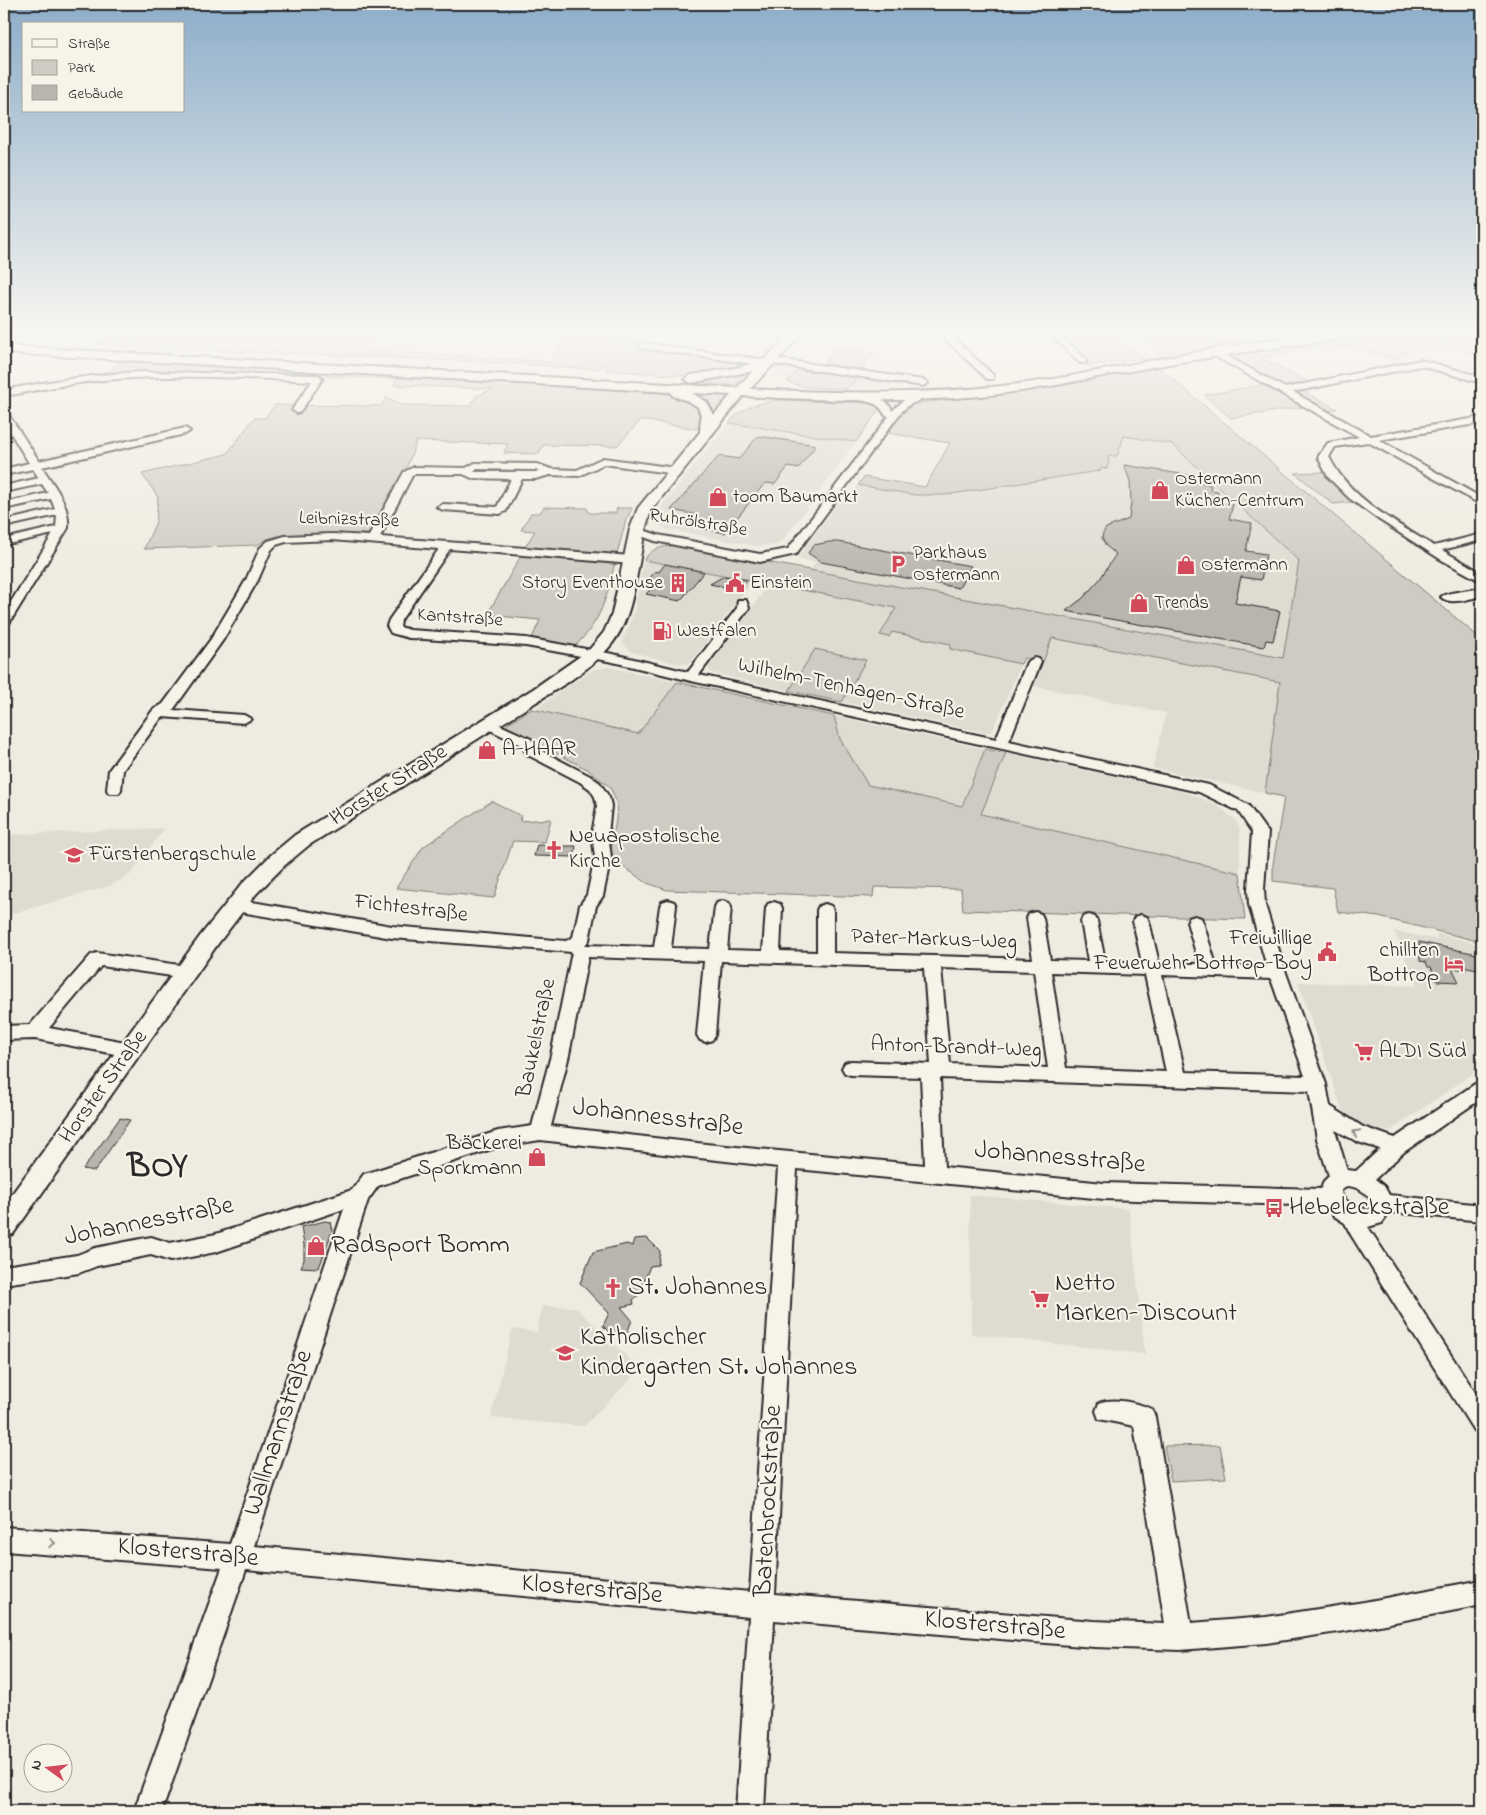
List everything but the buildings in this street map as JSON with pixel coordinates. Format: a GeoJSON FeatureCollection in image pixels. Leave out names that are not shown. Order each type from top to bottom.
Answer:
{"type":"FeatureCollection","features":[{"type":"Feature","properties":{"kind":"main road"},"geometry":{"type":"LineString","coordinates":[[707,432],[710,417]]}},
{"type":"Feature","properties":{"kind":"main road","name":"Horster Straße"},"geometry":{"type":"LineString","coordinates":[[4,1226],[186,972],[236,905],[262,875],[302,840],[540,693],[593,655],[606,641],[618,621],[637,531],[645,508],[720,417]]}},
{"type":"Feature","properties":{"kind":"street"},"geometry":{"type":"LineString","coordinates":[[4,622],[61,529],[63,517],[54,495],[6,417]]}},
{"type":"Feature","properties":{"kind":"street"},"geometry":{"type":"LineString","coordinates":[[780,555],[885,417]]}},
{"type":"Feature","properties":{"kind":"street","name":"Ruhrölstraße"},"geometry":{"type":"LineString","coordinates":[[637,531],[655,538],[760,558],[792,552],[893,417]]}},
{"type":"Feature","properties":{"kind":"street"},"geometry":{"type":"LineString","coordinates":[[1330,417],[1482,502]]}},
{"type":"Feature","properties":{"kind":"street"},"geometry":{"type":"LineString","coordinates":[[1482,420],[1329,447],[1324,454],[1325,464],[1347,490],[1364,505],[1482,578]]}},
{"type":"Feature","properties":{"kind":"street"},"geometry":{"type":"LineString","coordinates":[[4,472],[185,431]]}},
{"type":"Feature","properties":{"kind":"street"},"geometry":{"type":"LineString","coordinates":[[468,471],[472,475],[518,476],[535,476],[550,472],[579,473],[603,460],[676,471]]}},
{"type":"Feature","properties":{"kind":"street"},"geometry":{"type":"LineString","coordinates":[[373,539],[409,472],[414,470],[468,471],[475,466],[537,467],[550,472]]}},
{"type":"Feature","properties":{"kind":"street"},"geometry":{"type":"LineString","coordinates":[[443,507],[500,511],[510,495],[518,476]]}},
{"type":"Feature","properties":{"kind":"street"},"geometry":{"type":"LineString","coordinates":[[4,489],[45,480]]}},
{"type":"Feature","properties":{"kind":"street"},"geometry":{"type":"LineString","coordinates":[[4,506],[54,495]]}},
{"type":"Feature","properties":{"kind":"street"},"geometry":{"type":"LineString","coordinates":[[4,524],[61,511]]}},
{"type":"Feature","properties":{"kind":"street"},"geometry":{"type":"LineString","coordinates":[[4,542],[61,529]]}},
{"type":"Feature","properties":{"kind":"street","name":"Ruhrölstraße"},"geometry":{"type":"LineString","coordinates":[[637,531],[780,555]]}},
{"type":"Feature","properties":{"kind":"street","name":"Leibnizstraße"},"geometry":{"type":"LineString","coordinates":[[114,790],[116,770],[158,713],[168,706],[217,640],[252,580],[266,548],[272,543],[285,539],[332,537],[632,556]]}},
{"type":"Feature","properties":{"kind":"street"},"geometry":{"type":"LineString","coordinates":[[1434,549],[1482,537]]}},
{"type":"Feature","properties":{"kind":"street","name":"Ruhrölstraße"},"geometry":{"type":"LineString","coordinates":[[632,556],[669,541]]}},
{"type":"Feature","properties":{"kind":"street","name":"Kantstraße"},"geometry":{"type":"LineString","coordinates":[[447,545],[395,620],[393,626],[395,630],[409,634],[526,642],[593,655]]}},
{"type":"Feature","properties":{"kind":"street"},"geometry":{"type":"LineString","coordinates":[[1447,597],[1458,598],[1482,592]]}},
{"type":"Feature","properties":{"kind":"street","name":"Wilhelm-Tenhagen-Straße"},"geometry":{"type":"LineString","coordinates":[[691,677],[743,608],[742,603]]}},
{"type":"Feature","properties":{"kind":"street","name":"Wilhelm-Tenhagen-Straße"},"geometry":{"type":"LineString","coordinates":[[593,655],[1204,788],[1243,808],[1260,832],[1256,889],[1257,905],[1277,973],[1316,1084],[1327,1139],[1340,1179]]}},
{"type":"Feature","properties":{"kind":"street"},"geometry":{"type":"LineString","coordinates":[[1000,744],[1034,662]]}},
{"type":"Feature","properties":{"kind":"street"},"geometry":{"type":"LineString","coordinates":[[158,713],[244,719]]}},
{"type":"Feature","properties":{"kind":"street","name":"Baukelstraße"},"geometry":{"type":"LineString","coordinates":[[489,724],[526,742],[533,752],[595,786],[602,797],[604,806],[600,834],[602,857],[595,896],[588,905],[560,1056],[540,1132]]}},
{"type":"Feature","properties":{"kind":"street","name":"Fichtestraße"},"geometry":{"type":"LineString","coordinates":[[236,905],[392,932],[580,947]]}},
{"type":"Feature","properties":{"kind":"street"},"geometry":{"type":"LineString","coordinates":[[662,953],[668,906]]}},
{"type":"Feature","properties":{"kind":"street"},"geometry":{"type":"LineString","coordinates":[[706,1035],[723,907]]}},
{"type":"Feature","properties":{"kind":"street"},"geometry":{"type":"LineString","coordinates":[[772,957],[774,908]]}},
{"type":"Feature","properties":{"kind":"street","name":"Pater-Markus-Weg"},"geometry":{"type":"LineString","coordinates":[[825,958],[826,910]]}},
{"type":"Feature","properties":{"kind":"street","name":"Pater-Markus-Weg"},"geometry":{"type":"LineString","coordinates":[[1034,918],[1042,966]]}},
{"type":"Feature","properties":{"kind":"street"},"geometry":{"type":"LineString","coordinates":[[1089,921],[1098,968]]}},
{"type":"Feature","properties":{"kind":"street"},"geometry":{"type":"LineString","coordinates":[[1141,921],[1177,1079]]}},
{"type":"Feature","properties":{"kind":"street"},"geometry":{"type":"LineString","coordinates":[[1195,922],[1209,971]]}},
{"type":"Feature","properties":{"kind":"street","name":"Pater-Markus-Weg"},"geometry":{"type":"LineString","coordinates":[[580,947],[589,950],[662,953],[1277,973]]}},
{"type":"Feature","properties":{"kind":"street"},"geometry":{"type":"LineString","coordinates":[[35,1032],[97,959],[186,972]]}},
{"type":"Feature","properties":{"kind":"street"},"geometry":{"type":"LineString","coordinates":[[932,963],[935,1174]]}},
{"type":"Feature","properties":{"kind":"street","name":"Anton-Brandt-Weg"},"geometry":{"type":"LineString","coordinates":[[1042,966],[1058,1076]]}},
{"type":"Feature","properties":{"kind":"street"},"geometry":{"type":"LineString","coordinates":[[4,1033],[35,1032],[131,1050]]}},
{"type":"Feature","properties":{"kind":"street","name":"Anton-Brandt-Weg"},"geometry":{"type":"LineString","coordinates":[[851,1068],[1316,1084]]}},
{"type":"Feature","properties":{"kind":"street"},"geometry":{"type":"LineString","coordinates":[[1360,1180],[1397,1146],[1482,1089]]}},
{"type":"Feature","properties":{"kind":"street"},"geometry":{"type":"LineString","coordinates":[[1321,1109],[1334,1120],[1360,1136],[1397,1146]]}},
{"type":"Feature","properties":{"kind":"street","name":"Johannesstraße"},"geometry":{"type":"LineString","coordinates":[[4,1276],[79,1264],[95,1257],[152,1246],[170,1252],[216,1243],[359,1196],[371,1180],[498,1139],[540,1132],[788,1160],[1126,1193],[1331,1198]]}},
{"type":"Feature","properties":{"kind":"street","name":"Batenbrockstraße"},"geometry":{"type":"LineString","coordinates":[[750,1811],[788,1160]]}},
{"type":"Feature","properties":{"kind":"street"},"geometry":{"type":"LineString","coordinates":[[1340,1179],[1360,1180],[1377,1193],[1382,1203],[1382,1209],[1375,1217],[1354,1218],[1342,1212],[1331,1198],[1330,1189],[1340,1179]]}},
{"type":"Feature","properties":{"kind":"street","name":"Wallmannstraße"},"geometry":{"type":"LineString","coordinates":[[148,1811],[238,1557],[359,1196]]}},
{"type":"Feature","properties":{"kind":"street"},"geometry":{"type":"LineString","coordinates":[[1382,1203],[1482,1213]]}},
{"type":"Feature","properties":{"kind":"street"},"geometry":{"type":"LineString","coordinates":[[1354,1218],[1358,1229],[1482,1423]]}},
{"type":"Feature","properties":{"kind":"street"},"geometry":{"type":"LineString","coordinates":[[1106,1411],[1144,1417],[1180,1637]]}},
{"type":"Feature","properties":{"kind":"street","name":"Klosterstraße"},"geometry":{"type":"LineString","coordinates":[[4,1539],[238,1557],[763,1606],[1094,1634],[1180,1637],[1266,1630],[1364,1615],[1482,1593]]}},
{"type":"Feature","properties":{"kind":"shaded area"},"geometry":{"type":"Polygon","coordinates":[[[729,423],[856,442],[783,540],[776,545],[756,546],[666,529],[654,523],[662,505],[729,423]]]}},
{"type":"Feature","properties":{"kind":"shaded area"},"geometry":{"type":"Polygon","coordinates":[[[1124,436],[1172,444],[1299,561],[1284,658],[811,570],[815,562],[797,559],[839,501],[847,501],[858,485],[915,495],[945,495],[1098,471],[1107,456],[1117,456],[1124,436]]]}},
{"type":"Feature","properties":{"kind":"shaded area"},"geometry":{"type":"Polygon","coordinates":[[[644,560],[753,581],[689,664],[680,664],[632,652],[622,643],[635,608],[644,560]]]}},
{"type":"Feature","properties":{"kind":"shaded area"},"geometry":{"type":"Polygon","coordinates":[[[769,584],[896,608],[880,635],[889,637],[892,632],[952,644],[950,649],[1021,664],[993,730],[983,732],[842,702],[866,660],[815,649],[789,691],[712,673],[709,671],[709,666],[769,584]]]}},
{"type":"Feature","properties":{"kind":"shaded area"},"geometry":{"type":"Polygon","coordinates":[[[1052,638],[1281,683],[1265,793],[1153,768],[1166,713],[1034,686],[1052,638]]]}},
{"type":"Feature","properties":{"kind":"shaded area"},"geometry":{"type":"Polygon","coordinates":[[[608,667],[677,682],[638,734],[535,709],[592,670],[608,667]]]}},
{"type":"Feature","properties":{"kind":"shaded area"},"geometry":{"type":"Polygon","coordinates":[[[834,716],[985,749],[962,806],[868,785],[840,739],[834,716]]]}},
{"type":"Feature","properties":{"kind":"shaded area"},"geometry":{"type":"Polygon","coordinates":[[[1006,753],[1185,792],[1215,804],[1236,820],[1240,830],[1240,873],[981,814],[1006,753]]]}},
{"type":"Feature","properties":{"kind":"shaded area","name":"Fürstenbergschule"},"geometry":{"type":"Polygon","coordinates":[[[165,828],[130,875],[109,886],[4,916],[4,835],[165,828]]]}},
{"type":"Feature","properties":{"kind":"shaded area"},"geometry":{"type":"Polygon","coordinates":[[[1394,931],[1438,940],[1435,933],[1482,945],[1482,1067],[1390,1131],[1381,1131],[1361,1127],[1342,1109],[1298,982],[1417,986],[1394,931]]]}},
{"type":"Feature","properties":{"kind":"shaded area"},"geometry":{"type":"Polygon","coordinates":[[[970,1195],[1129,1209],[1145,1354],[971,1334],[970,1195]]]}},
{"type":"Feature","properties":{"kind":"shaded area","name":"Katholischer Kindergarten St. Johannes"},"geometry":{"type":"Polygon","coordinates":[[[542,1306],[575,1307],[637,1366],[636,1374],[584,1426],[491,1418],[512,1329],[537,1332],[542,1306]]]}},
{"type":"Feature","properties":{"kind":"green space"},"geometry":{"type":"Polygon","coordinates":[[[701,417],[701,420],[697,429],[641,420],[617,446],[543,445],[539,454],[504,453],[508,444],[416,441],[391,500],[371,533],[322,533],[278,536],[267,539],[257,545],[144,549],[156,522],[158,497],[142,474],[227,454],[254,418],[701,417]]]}},
{"type":"Feature","properties":{"kind":"green space"},"geometry":{"type":"Polygon","coordinates":[[[734,417],[874,417],[856,442],[729,423],[734,417]]]}},
{"type":"Feature","properties":{"kind":"green space"},"geometry":{"type":"Polygon","coordinates":[[[900,417],[1217,417],[1482,640],[1482,942],[1379,917],[1338,912],[1333,888],[1273,881],[1273,864],[1284,797],[1265,793],[1280,682],[1052,638],[1043,662],[1024,658],[1021,664],[950,649],[951,644],[892,632],[889,637],[880,635],[896,608],[644,560],[650,553],[661,547],[675,545],[1283,658],[1299,561],[1172,444],[1124,436],[1117,456],[1108,456],[1107,469],[1102,468],[1099,471],[945,495],[915,495],[858,485],[864,477],[925,487],[950,443],[888,433],[900,417]]]}},
{"type":"Feature","properties":{"kind":"green space"},"geometry":{"type":"Polygon","coordinates":[[[1324,472],[1356,502],[1333,504],[1295,473],[1324,472]]]}},
{"type":"Feature","properties":{"kind":"green space"},"geometry":{"type":"Polygon","coordinates":[[[544,507],[587,508],[589,513],[616,513],[617,508],[632,508],[626,520],[617,554],[613,555],[525,547],[535,531],[521,530],[531,513],[540,513],[544,507]]]}},
{"type":"Feature","properties":{"kind":"green space"},"geometry":{"type":"Polygon","coordinates":[[[522,554],[615,562],[602,608],[591,628],[574,647],[532,638],[540,620],[487,615],[522,554]]]}},
{"type":"Feature","properties":{"kind":"green space"},"geometry":{"type":"Polygon","coordinates":[[[815,649],[866,660],[842,702],[789,691],[815,649]]]}},
{"type":"Feature","properties":{"kind":"green space"},"geometry":{"type":"Polygon","coordinates":[[[677,682],[834,716],[840,739],[868,785],[962,806],[985,749],[1006,753],[981,814],[1240,873],[1245,919],[963,910],[961,889],[874,887],[873,897],[667,890],[647,883],[609,857],[616,820],[617,803],[610,787],[587,769],[507,728],[507,724],[532,709],[638,734],[677,682]]]}},
{"type":"Feature","properties":{"kind":"green space"},"geometry":{"type":"Polygon","coordinates":[[[492,801],[521,816],[520,821],[551,819],[545,842],[513,841],[494,898],[396,888],[423,847],[492,801]]]}},
{"type":"Feature","properties":{"kind":"green space"},"geometry":{"type":"Polygon","coordinates":[[[1220,1445],[1226,1478],[1171,1481],[1164,1446],[1220,1445]]]}},
{"type":"Feature","properties":{"kind":"place","name":"Ostermann Küchen-Centrum"},"geometry":{"type":"Point","coordinates":[1160,490]}},
{"type":"Feature","properties":{"kind":"place","name":"toom Baumarkt"},"geometry":{"type":"Point","coordinates":[718,497]}},
{"type":"Feature","properties":{"kind":"place","name":"Parkhaus Ostermann"},"geometry":{"type":"Point","coordinates":[898,564]}},
{"type":"Feature","properties":{"kind":"place","name":"Ostermann"},"geometry":{"type":"Point","coordinates":[1186,565]}},
{"type":"Feature","properties":{"kind":"place","name":"Story Eventhouse"},"geometry":{"type":"Point","coordinates":[678,583]}},
{"type":"Feature","properties":{"kind":"place","name":"Einstein"},"geometry":{"type":"Point","coordinates":[735,583]}},
{"type":"Feature","properties":{"kind":"place","name":"Trends"},"geometry":{"type":"Point","coordinates":[1139,603]}},
{"type":"Feature","properties":{"kind":"place","name":"Westfalen"},"geometry":{"type":"Point","coordinates":[662,631]}},
{"type":"Feature","properties":{"kind":"place","name":"A-HAAR"},"geometry":{"type":"Point","coordinates":[487,750]}},
{"type":"Feature","properties":{"kind":"place","name":"Neuapostolische Kirche"},"geometry":{"type":"Point","coordinates":[554,850]}},
{"type":"Feature","properties":{"kind":"place","name":"Fürstenbergschule"},"geometry":{"type":"Point","coordinates":[74,855]}},
{"type":"Feature","properties":{"kind":"place","name":"Freiwillige Feuerwehr Bottrop-Boy"},"geometry":{"type":"Point","coordinates":[1327,952]}},
{"type":"Feature","properties":{"kind":"place","name":"chillten Bottrop"},"geometry":{"type":"Point","coordinates":[1454,964]}},
{"type":"Feature","properties":{"kind":"place","name":"ALDI Süd"},"geometry":{"type":"Point","coordinates":[1364,1052]}},
{"type":"Feature","properties":{"kind":"place","name":"Bäckerei Sporkmann"},"geometry":{"type":"Point","coordinates":[537,1157]}},
{"type":"Feature","properties":{"kind":"place","name":"Hebeleckstraße"},"geometry":{"type":"Point","coordinates":[1274,1208]}},
{"type":"Feature","properties":{"kind":"place","name":"Radsport Bomm"},"geometry":{"type":"Point","coordinates":[316,1246]}},
{"type":"Feature","properties":{"kind":"place","name":"St. Johannes"},"geometry":{"type":"Point","coordinates":[613,1288]}},
{"type":"Feature","properties":{"kind":"place","name":"Netto Marken-Discount"},"geometry":{"type":"Point","coordinates":[1040,1299]}},
{"type":"Feature","properties":{"kind":"place","name":"Katholischer Kindergarten St. Johannes"},"geometry":{"type":"Point","coordinates":[565,1353]}},
{"type":"Feature","properties":{"kind":"district","name":"BOY"},"geometry":{"type":"Point","coordinates":[158,1168]}}]}
